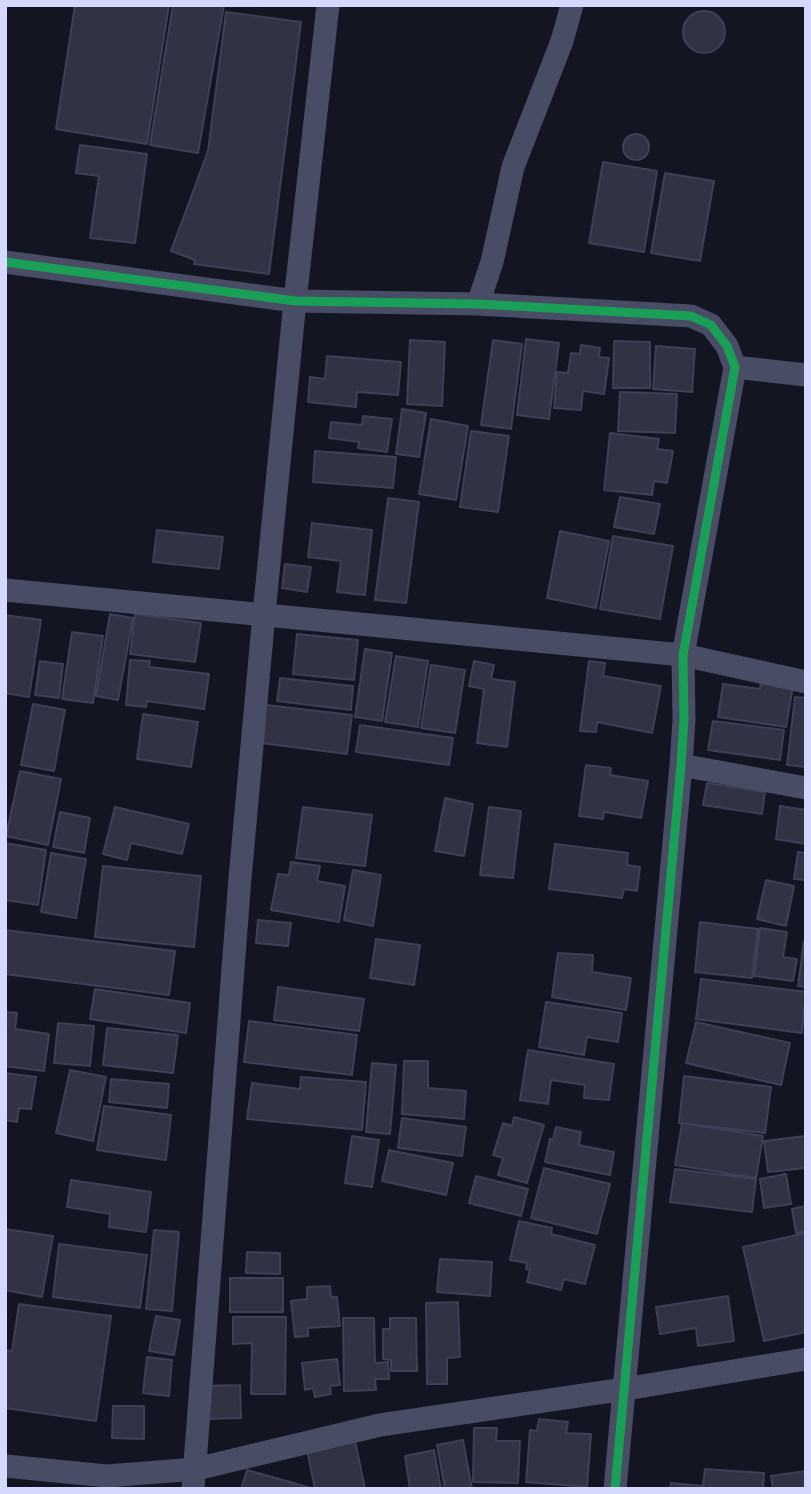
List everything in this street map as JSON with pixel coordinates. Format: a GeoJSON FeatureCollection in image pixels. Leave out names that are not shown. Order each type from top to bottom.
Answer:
{"type":"FeatureCollection","features":[{"type":"Feature","properties":{"kind":"street"},"geometry":{"type":"LineString","coordinates":[[194,1479],[240,878],[264,614],[328,5]]}},
{"type":"Feature","properties":{"kind":"street"},"geometry":{"type":"LineString","coordinates":[[478,304],[492,262],[513,167],[562,41],[572,5]]}},
{"type":"Feature","properties":{"kind":"street"},"geometry":{"type":"LineString","coordinates":[[5,262],[295,301],[478,304],[691,316],[711,326],[727,346],[735,367],[682,655],[684,720],[681,765],[615,1489]]}},
{"type":"Feature","properties":{"kind":"street"},"geometry":{"type":"LineString","coordinates":[[735,367],[806,375]]}},
{"type":"Feature","properties":{"kind":"street"},"geometry":{"type":"LineString","coordinates":[[5,590],[682,655],[806,682]]}},
{"type":"Feature","properties":{"kind":"street"},"geometry":{"type":"LineString","coordinates":[[681,765],[806,788]]}},
{"type":"Feature","properties":{"kind":"street"},"geometry":{"type":"LineString","coordinates":[[5,1466],[107,1476],[194,1479],[380,1424],[625,1389],[806,1359]]}},
{"type":"Feature","properties":{"kind":"building"},"geometry":{"type":"Polygon","coordinates":[[[75,5],[169,5],[147,144],[56,129],[75,5]]]}},
{"type":"Feature","properties":{"kind":"building"},"geometry":{"type":"Polygon","coordinates":[[[173,5],[224,5],[198,153],[150,145],[173,5]]]}},
{"type":"Feature","properties":{"kind":"building"},"geometry":{"type":"Polygon","coordinates":[[[704,11],[719,17],[725,32],[719,47],[704,53],[689,47],[683,32],[689,17],[704,11]]]}},
{"type":"Feature","properties":{"kind":"building"},"geometry":{"type":"Polygon","coordinates":[[[226,12],[301,22],[269,274],[194,264],[195,260],[171,251],[208,151],[226,12]]]}},
{"type":"Feature","properties":{"kind":"building"},"geometry":{"type":"Polygon","coordinates":[[[636,134],[645,138],[649,147],[645,156],[636,160],[627,156],[623,147],[627,138],[636,134]]]}},
{"type":"Feature","properties":{"kind":"building"},"geometry":{"type":"Polygon","coordinates":[[[80,145],[147,154],[135,243],[90,238],[99,176],[76,173],[80,145]]]}},
{"type":"Feature","properties":{"kind":"building"},"geometry":{"type":"Polygon","coordinates":[[[603,162],[657,171],[644,252],[589,243],[603,162]]]}},
{"type":"Feature","properties":{"kind":"building"},"geometry":{"type":"Polygon","coordinates":[[[665,173],[714,181],[700,261],[651,253],[665,173]]]}},
{"type":"Feature","properties":{"kind":"building"},"geometry":{"type":"Polygon","coordinates":[[[526,339],[559,343],[549,419],[517,415],[526,339]]]}},
{"type":"Feature","properties":{"kind":"building"},"geometry":{"type":"Polygon","coordinates":[[[410,340],[445,342],[442,406],[407,404],[410,340]]]}},
{"type":"Feature","properties":{"kind":"building"},"geometry":{"type":"Polygon","coordinates":[[[493,340],[522,344],[511,429],[481,425],[493,340]]]}},
{"type":"Feature","properties":{"kind":"building"},"geometry":{"type":"Polygon","coordinates":[[[614,341],[650,342],[650,388],[613,388],[614,341]]]}},
{"type":"Feature","properties":{"kind":"building"},"geometry":{"type":"Polygon","coordinates":[[[581,345],[600,348],[599,357],[609,358],[604,394],[583,391],[581,410],[554,408],[557,372],[568,373],[571,353],[580,354],[581,345]]]}},
{"type":"Feature","properties":{"kind":"building"},"geometry":{"type":"Polygon","coordinates":[[[656,346],[695,349],[692,392],[653,389],[656,346]]]}},
{"type":"Feature","properties":{"kind":"building"},"geometry":{"type":"Polygon","coordinates":[[[327,356],[401,362],[398,395],[357,392],[356,407],[308,402],[310,377],[325,379],[327,356]]]}},
{"type":"Feature","properties":{"kind":"building"},"geometry":{"type":"Polygon","coordinates":[[[620,392],[677,394],[675,433],[618,431],[620,392]]]}},
{"type":"Feature","properties":{"kind":"building"},"geometry":{"type":"Polygon","coordinates":[[[402,409],[426,413],[419,457],[396,454],[402,409]]]}},
{"type":"Feature","properties":{"kind":"building"},"geometry":{"type":"Polygon","coordinates":[[[363,416],[392,419],[387,452],[358,448],[359,442],[329,438],[331,422],[362,425],[363,416]]]}},
{"type":"Feature","properties":{"kind":"building"},"geometry":{"type":"Polygon","coordinates":[[[431,419],[468,426],[456,500],[419,494],[431,419]]]}},
{"type":"Feature","properties":{"kind":"building"},"geometry":{"type":"Polygon","coordinates":[[[471,431],[509,436],[498,512],[460,507],[471,431]]]}},
{"type":"Feature","properties":{"kind":"building"},"geometry":{"type":"Polygon","coordinates":[[[610,433],[659,439],[657,449],[673,451],[667,483],[654,481],[652,495],[604,490],[610,433]]]}},
{"type":"Feature","properties":{"kind":"building"},"geometry":{"type":"Polygon","coordinates":[[[315,451],[396,457],[393,488],[313,482],[315,451]]]}},
{"type":"Feature","properties":{"kind":"building"},"geometry":{"type":"Polygon","coordinates":[[[620,497],[660,504],[654,534],[614,527],[620,497]]]}},
{"type":"Feature","properties":{"kind":"building"},"geometry":{"type":"Polygon","coordinates":[[[388,498],[419,502],[406,603],[375,600],[388,498]]]}},
{"type":"Feature","properties":{"kind":"building"},"geometry":{"type":"Polygon","coordinates":[[[312,523],[372,530],[365,595],[337,592],[341,561],[308,557],[312,523]]]}},
{"type":"Feature","properties":{"kind":"building"},"geometry":{"type":"Polygon","coordinates":[[[157,530],[223,537],[219,569],[153,562],[157,530]]]}},
{"type":"Feature","properties":{"kind":"building"},"geometry":{"type":"Polygon","coordinates":[[[560,531],[609,541],[596,608],[547,598],[560,531]]]}},
{"type":"Feature","properties":{"kind":"building"},"geometry":{"type":"Polygon","coordinates":[[[613,536],[673,546],[660,619],[600,609],[613,536]]]}},
{"type":"Feature","properties":{"kind":"building"},"geometry":{"type":"Polygon","coordinates":[[[285,564],[311,567],[307,592],[282,588],[285,564]]]}},
{"type":"Feature","properties":{"kind":"building"},"geometry":{"type":"Polygon","coordinates":[[[110,614],[133,618],[118,700],[96,696],[110,614]]]}},
{"type":"Feature","properties":{"kind":"building"},"geometry":{"type":"Polygon","coordinates":[[[135,614],[201,623],[195,662],[130,654],[135,614]]]}},
{"type":"Feature","properties":{"kind":"building"},"geometry":{"type":"Polygon","coordinates":[[[5,615],[41,620],[29,697],[5,693],[5,615]]]}},
{"type":"Feature","properties":{"kind":"building"},"geometry":{"type":"Polygon","coordinates":[[[72,632],[103,636],[93,703],[62,699],[72,632]]]}},
{"type":"Feature","properties":{"kind":"building"},"geometry":{"type":"Polygon","coordinates":[[[297,634],[358,640],[354,680],[293,674],[297,634]]]}},
{"type":"Feature","properties":{"kind":"building"},"geometry":{"type":"Polygon","coordinates":[[[365,649],[392,653],[382,721],[355,717],[365,649]]]}},
{"type":"Feature","properties":{"kind":"building"},"geometry":{"type":"Polygon","coordinates":[[[396,656],[428,661],[418,727],[385,722],[396,656]]]}},
{"type":"Feature","properties":{"kind":"building"},"geometry":{"type":"Polygon","coordinates":[[[130,660],[150,661],[149,667],[209,674],[204,709],[147,701],[146,707],[126,705],[130,660]]]}},
{"type":"Feature","properties":{"kind":"building"},"geometry":{"type":"Polygon","coordinates":[[[40,661],[63,664],[59,698],[35,695],[40,661]]]}},
{"type":"Feature","properties":{"kind":"building"},"geometry":{"type":"Polygon","coordinates":[[[474,661],[494,665],[491,679],[515,682],[507,747],[477,743],[484,689],[469,686],[474,661]]]}},
{"type":"Feature","properties":{"kind":"building"},"geometry":{"type":"Polygon","coordinates":[[[589,661],[605,663],[603,676],[661,686],[652,733],[597,722],[596,732],[580,731],[589,661]]]}},
{"type":"Feature","properties":{"kind":"building"},"geometry":{"type":"Polygon","coordinates":[[[431,665],[465,670],[455,733],[421,728],[431,665]]]}},
{"type":"Feature","properties":{"kind":"building"},"geometry":{"type":"Polygon","coordinates":[[[762,675],[794,680],[786,727],[718,717],[723,684],[760,689],[762,675]]]}},
{"type":"Feature","properties":{"kind":"building"},"geometry":{"type":"Polygon","coordinates":[[[280,678],[353,686],[351,710],[277,701],[280,678]]]}},
{"type":"Feature","properties":{"kind":"building"},"geometry":{"type":"Polygon","coordinates":[[[795,697],[806,698],[806,767],[787,765],[795,697]]]}},
{"type":"Feature","properties":{"kind":"building"},"geometry":{"type":"Polygon","coordinates":[[[33,704],[65,710],[54,771],[21,765],[33,704]]]}},
{"type":"Feature","properties":{"kind":"building"},"geometry":{"type":"Polygon","coordinates":[[[266,705],[352,715],[347,754],[261,743],[266,705]]]}},
{"type":"Feature","properties":{"kind":"building"},"geometry":{"type":"Polygon","coordinates":[[[143,714],[198,722],[191,767],[137,759],[143,714]]]}},
{"type":"Feature","properties":{"kind":"building"},"geometry":{"type":"Polygon","coordinates":[[[713,721],[784,730],[780,760],[708,750],[713,721]]]}},
{"type":"Feature","properties":{"kind":"building"},"geometry":{"type":"Polygon","coordinates":[[[360,725],[453,738],[449,765],[356,752],[360,725]]]}},
{"type":"Feature","properties":{"kind":"building"},"geometry":{"type":"Polygon","coordinates":[[[586,765],[611,768],[610,775],[648,781],[641,818],[604,812],[603,819],[579,816],[586,765]]]}},
{"type":"Feature","properties":{"kind":"building"},"geometry":{"type":"Polygon","coordinates":[[[20,771],[61,779],[48,845],[6,836],[20,771]]]}},
{"type":"Feature","properties":{"kind":"building"},"geometry":{"type":"Polygon","coordinates":[[[707,783],[765,792],[762,814],[703,805],[707,783]]]}},
{"type":"Feature","properties":{"kind":"building"},"geometry":{"type":"Polygon","coordinates":[[[445,798],[473,804],[464,856],[435,851],[445,798]]]}},
{"type":"Feature","properties":{"kind":"building"},"geometry":{"type":"Polygon","coordinates":[[[780,806],[806,810],[806,844],[776,839],[780,806]]]}},
{"type":"Feature","properties":{"kind":"building"},"geometry":{"type":"Polygon","coordinates":[[[115,807],[189,824],[182,854],[131,843],[127,860],[103,854],[115,807]]]}},
{"type":"Feature","properties":{"kind":"building"},"geometry":{"type":"Polygon","coordinates":[[[303,807],[372,815],[365,866],[296,858],[303,807]]]}},
{"type":"Feature","properties":{"kind":"building"},"geometry":{"type":"Polygon","coordinates":[[[489,807],[521,811],[513,878],[480,875],[489,807]]]}},
{"type":"Feature","properties":{"kind":"building"},"geometry":{"type":"Polygon","coordinates":[[[60,812],[90,818],[84,853],[53,847],[60,812]]]}},
{"type":"Feature","properties":{"kind":"building"},"geometry":{"type":"Polygon","coordinates":[[[5,843],[46,850],[38,905],[5,900],[5,843]]]}},
{"type":"Feature","properties":{"kind":"building"},"geometry":{"type":"Polygon","coordinates":[[[555,844],[628,853],[627,865],[640,867],[637,891],[624,889],[622,898],[549,889],[555,844]]]}},
{"type":"Feature","properties":{"kind":"building"},"geometry":{"type":"Polygon","coordinates":[[[798,852],[806,853],[806,880],[794,879],[798,852]]]}},
{"type":"Feature","properties":{"kind":"building"},"geometry":{"type":"Polygon","coordinates":[[[51,853],[86,859],[76,918],[41,912],[51,853]]]}},
{"type":"Feature","properties":{"kind":"building"},"geometry":{"type":"Polygon","coordinates":[[[291,862],[320,866],[317,881],[345,886],[339,922],[271,910],[278,874],[289,875],[291,862]]]}},
{"type":"Feature","properties":{"kind":"building"},"geometry":{"type":"Polygon","coordinates":[[[103,866],[201,876],[194,947],[95,937],[103,866]]]}},
{"type":"Feature","properties":{"kind":"building"},"geometry":{"type":"Polygon","coordinates":[[[353,870],[381,875],[373,926],[344,920],[353,870]]]}},
{"type":"Feature","properties":{"kind":"building"},"geometry":{"type":"Polygon","coordinates":[[[766,880],[794,886],[786,926],[757,919],[766,880]]]}},
{"type":"Feature","properties":{"kind":"building"},"geometry":{"type":"Polygon","coordinates":[[[258,920],[291,923],[288,946],[256,943],[258,920]]]}},
{"type":"Feature","properties":{"kind":"building"},"geometry":{"type":"Polygon","coordinates":[[[700,922],[758,929],[752,978],[695,972],[700,922]]]}},
{"type":"Feature","properties":{"kind":"building"},"geometry":{"type":"Polygon","coordinates":[[[760,928],[787,932],[783,957],[797,959],[793,981],[754,976],[760,928]]]}},
{"type":"Feature","properties":{"kind":"building"},"geometry":{"type":"Polygon","coordinates":[[[5,930],[175,951],[169,995],[5,974],[5,930]]]}},
{"type":"Feature","properties":{"kind":"building"},"geometry":{"type":"Polygon","coordinates":[[[376,939],[420,945],[414,985],[370,978],[376,939]]]}},
{"type":"Feature","properties":{"kind":"building"},"geometry":{"type":"Polygon","coordinates":[[[806,941],[806,987],[798,986],[806,941]]]}},
{"type":"Feature","properties":{"kind":"building"},"geometry":{"type":"Polygon","coordinates":[[[558,953],[593,955],[592,972],[631,978],[626,1010],[552,997],[558,953]]]}},
{"type":"Feature","properties":{"kind":"building"},"geometry":{"type":"Polygon","coordinates":[[[701,979],[806,992],[802,1033],[696,1019],[701,979]]]}},
{"type":"Feature","properties":{"kind":"building"},"geometry":{"type":"Polygon","coordinates":[[[278,987],[364,999],[359,1031],[274,1020],[278,987]]]}},
{"type":"Feature","properties":{"kind":"building"},"geometry":{"type":"Polygon","coordinates":[[[95,989],[190,1003],[186,1033],[90,1019],[95,989]]]}},
{"type":"Feature","properties":{"kind":"building"},"geometry":{"type":"Polygon","coordinates":[[[546,1002],[622,1013],[618,1042],[587,1037],[584,1055],[539,1047],[546,1002]]]}},
{"type":"Feature","properties":{"kind":"building"},"geometry":{"type":"Polygon","coordinates":[[[5,1012],[17,1013],[15,1029],[49,1034],[44,1071],[5,1066],[5,1012]]]}},
{"type":"Feature","properties":{"kind":"building"},"geometry":{"type":"Polygon","coordinates":[[[249,1021],[357,1035],[352,1075],[244,1062],[249,1021]]]}},
{"type":"Feature","properties":{"kind":"building"},"geometry":{"type":"Polygon","coordinates":[[[696,1022],[790,1043],[781,1085],[686,1063],[696,1022]]]}},
{"type":"Feature","properties":{"kind":"building"},"geometry":{"type":"Polygon","coordinates":[[[58,1023],[94,1026],[90,1066],[54,1063],[58,1023]]]}},
{"type":"Feature","properties":{"kind":"building"},"geometry":{"type":"Polygon","coordinates":[[[107,1028],[178,1035],[173,1073],[103,1065],[107,1028]]]}},
{"type":"Feature","properties":{"kind":"building"},"geometry":{"type":"Polygon","coordinates":[[[528,1050],[614,1064],[609,1100],[584,1098],[585,1085],[551,1080],[548,1104],[520,1100],[528,1050]]]}},
{"type":"Feature","properties":{"kind":"building"},"geometry":{"type":"Polygon","coordinates":[[[404,1061],[428,1061],[428,1088],[466,1091],[464,1119],[402,1114],[404,1061]]]}},
{"type":"Feature","properties":{"kind":"building"},"geometry":{"type":"Polygon","coordinates":[[[372,1063],[396,1065],[390,1134],[366,1132],[372,1063]]]}},
{"type":"Feature","properties":{"kind":"building"},"geometry":{"type":"Polygon","coordinates":[[[70,1070],[106,1077],[93,1141],[56,1133],[70,1070]]]}},
{"type":"Feature","properties":{"kind":"building"},"geometry":{"type":"Polygon","coordinates":[[[5,1073],[36,1077],[31,1109],[19,1108],[17,1122],[5,1120],[5,1073]]]}},
{"type":"Feature","properties":{"kind":"building"},"geometry":{"type":"Polygon","coordinates":[[[684,1076],[771,1087],[765,1133],[679,1123],[684,1076]]]}},
{"type":"Feature","properties":{"kind":"building"},"geometry":{"type":"Polygon","coordinates":[[[301,1077],[366,1082],[362,1130],[247,1119],[252,1083],[300,1089],[301,1077]]]}},
{"type":"Feature","properties":{"kind":"building"},"geometry":{"type":"Polygon","coordinates":[[[111,1079],[169,1084],[167,1108],[109,1102],[111,1079]]]}},
{"type":"Feature","properties":{"kind":"building"},"geometry":{"type":"Polygon","coordinates":[[[104,1106],[171,1115],[166,1160],[97,1150],[104,1106]]]}},
{"type":"Feature","properties":{"kind":"building"},"geometry":{"type":"Polygon","coordinates":[[[514,1117],[544,1125],[527,1183],[498,1175],[503,1158],[493,1155],[503,1123],[512,1126],[514,1117]]]}},
{"type":"Feature","properties":{"kind":"building"},"geometry":{"type":"Polygon","coordinates":[[[402,1118],[466,1127],[462,1156],[398,1148],[402,1118]]]}},
{"type":"Feature","properties":{"kind":"building"},"geometry":{"type":"Polygon","coordinates":[[[682,1123],[763,1136],[756,1178],[675,1165],[682,1123]]]}},
{"type":"Feature","properties":{"kind":"building"},"geometry":{"type":"Polygon","coordinates":[[[556,1127],[581,1132],[579,1145],[614,1152],[610,1175],[545,1162],[550,1139],[553,1140],[556,1127]]]}},
{"type":"Feature","properties":{"kind":"building"},"geometry":{"type":"Polygon","coordinates":[[[352,1136],[379,1140],[372,1187],[345,1183],[352,1136]]]}},
{"type":"Feature","properties":{"kind":"building"},"geometry":{"type":"Polygon","coordinates":[[[806,1136],[806,1168],[768,1172],[764,1141],[806,1136]]]}},
{"type":"Feature","properties":{"kind":"building"},"geometry":{"type":"Polygon","coordinates":[[[389,1150],[453,1163],[446,1195],[382,1181],[389,1150]]]}},
{"type":"Feature","properties":{"kind":"building"},"geometry":{"type":"Polygon","coordinates":[[[544,1168],[610,1184],[597,1234],[531,1218],[544,1168]]]}},
{"type":"Feature","properties":{"kind":"building"},"geometry":{"type":"Polygon","coordinates":[[[675,1169],[756,1179],[752,1212],[670,1202],[675,1169]]]}},
{"type":"Feature","properties":{"kind":"building"},"geometry":{"type":"Polygon","coordinates":[[[786,1174],[791,1204],[764,1208],[760,1179],[786,1174]]]}},
{"type":"Feature","properties":{"kind":"building"},"geometry":{"type":"Polygon","coordinates":[[[476,1176],[528,1189],[521,1216],[469,1203],[476,1176]]]}},
{"type":"Feature","properties":{"kind":"building"},"geometry":{"type":"Polygon","coordinates":[[[71,1180],[151,1192],[146,1232],[109,1227],[110,1214],[67,1207],[71,1180]]]}},
{"type":"Feature","properties":{"kind":"building"},"geometry":{"type":"Polygon","coordinates":[[[806,1206],[806,1231],[796,1233],[792,1209],[806,1206]]]}},
{"type":"Feature","properties":{"kind":"building"},"geometry":{"type":"Polygon","coordinates":[[[519,1221],[552,1228],[551,1234],[595,1245],[585,1284],[564,1279],[561,1290],[527,1282],[530,1270],[526,1269],[527,1263],[510,1260],[519,1221]]]}},
{"type":"Feature","properties":{"kind":"building"},"geometry":{"type":"Polygon","coordinates":[[[5,1229],[53,1236],[42,1297],[5,1290],[5,1229]]]}},
{"type":"Feature","properties":{"kind":"building"},"geometry":{"type":"Polygon","coordinates":[[[154,1230],[179,1232],[172,1311],[146,1309],[154,1230]]]}},
{"type":"Feature","properties":{"kind":"building"},"geometry":{"type":"Polygon","coordinates":[[[806,1233],[806,1332],[764,1341],[743,1247],[806,1233]]]}},
{"type":"Feature","properties":{"kind":"building"},"geometry":{"type":"Polygon","coordinates":[[[59,1244],[147,1255],[140,1308],[53,1297],[59,1244]]]}},
{"type":"Feature","properties":{"kind":"building"},"geometry":{"type":"Polygon","coordinates":[[[247,1252],[280,1253],[280,1274],[246,1273],[247,1252]]]}},
{"type":"Feature","properties":{"kind":"building"},"geometry":{"type":"Polygon","coordinates":[[[440,1259],[492,1262],[490,1296],[437,1292],[440,1259]]]}},
{"type":"Feature","properties":{"kind":"building"},"geometry":{"type":"Polygon","coordinates":[[[230,1278],[283,1278],[283,1312],[230,1312],[230,1278]]]}},
{"type":"Feature","properties":{"kind":"building"},"geometry":{"type":"Polygon","coordinates":[[[330,1286],[331,1297],[337,1297],[340,1326],[308,1328],[308,1336],[295,1337],[291,1301],[307,1299],[307,1287],[330,1286]]]}},
{"type":"Feature","properties":{"kind":"building"},"geometry":{"type":"Polygon","coordinates":[[[728,1296],[734,1341],[698,1346],[696,1328],[660,1334],[656,1307],[728,1296]]]}},
{"type":"Feature","properties":{"kind":"building"},"geometry":{"type":"Polygon","coordinates":[[[458,1302],[460,1357],[447,1358],[447,1384],[427,1384],[426,1303],[458,1302]]]}},
{"type":"Feature","properties":{"kind":"building"},"geometry":{"type":"Polygon","coordinates":[[[19,1304],[111,1316],[96,1421],[5,1408],[5,1350],[12,1351],[19,1304]]]}},
{"type":"Feature","properties":{"kind":"building"},"geometry":{"type":"Polygon","coordinates":[[[156,1316],[180,1320],[174,1355],[149,1351],[156,1316]]]}},
{"type":"Feature","properties":{"kind":"building"},"geometry":{"type":"Polygon","coordinates":[[[233,1317],[286,1317],[285,1394],[251,1394],[252,1343],[233,1344],[233,1317]]]}},
{"type":"Feature","properties":{"kind":"building"},"geometry":{"type":"Polygon","coordinates":[[[343,1318],[374,1318],[375,1363],[388,1362],[389,1379],[375,1379],[376,1390],[344,1391],[343,1318]]]}},
{"type":"Feature","properties":{"kind":"building"},"geometry":{"type":"Polygon","coordinates":[[[390,1318],[416,1318],[417,1371],[391,1371],[391,1360],[383,1359],[383,1329],[390,1329],[390,1318]]]}},
{"type":"Feature","properties":{"kind":"building"},"geometry":{"type":"Polygon","coordinates":[[[147,1357],[172,1360],[169,1396],[143,1393],[147,1357]]]}},
{"type":"Feature","properties":{"kind":"building"},"geometry":{"type":"Polygon","coordinates":[[[337,1359],[340,1385],[330,1386],[331,1394],[315,1397],[313,1388],[305,1390],[302,1363],[337,1359]]]}},
{"type":"Feature","properties":{"kind":"building"},"geometry":{"type":"Polygon","coordinates":[[[240,1385],[241,1418],[202,1419],[202,1386],[240,1385]]]}},
{"type":"Feature","properties":{"kind":"building"},"geometry":{"type":"Polygon","coordinates":[[[113,1406],[144,1406],[144,1439],[112,1438],[113,1406]]]}},
{"type":"Feature","properties":{"kind":"building"},"geometry":{"type":"Polygon","coordinates":[[[539,1419],[568,1422],[566,1433],[591,1434],[587,1487],[526,1482],[530,1430],[537,1431],[539,1419]]]}},
{"type":"Feature","properties":{"kind":"building"},"geometry":{"type":"Polygon","coordinates":[[[474,1428],[497,1428],[496,1441],[520,1441],[518,1483],[473,1482],[474,1428]]]}},
{"type":"Feature","properties":{"kind":"building"},"geometry":{"type":"Polygon","coordinates":[[[355,1440],[365,1489],[315,1489],[307,1450],[355,1440]]]}},
{"type":"Feature","properties":{"kind":"building"},"geometry":{"type":"Polygon","coordinates":[[[463,1440],[472,1489],[445,1489],[437,1445],[463,1440]]]}},
{"type":"Feature","properties":{"kind":"building"},"geometry":{"type":"Polygon","coordinates":[[[434,1450],[441,1489],[410,1489],[405,1456],[434,1450]]]}},
{"type":"Feature","properties":{"kind":"building"},"geometry":{"type":"Polygon","coordinates":[[[705,1469],[764,1473],[763,1489],[670,1489],[671,1483],[703,1486],[705,1469]]]}},
{"type":"Feature","properties":{"kind":"building"},"geometry":{"type":"Polygon","coordinates":[[[247,1470],[315,1489],[241,1489],[247,1470]]]}},
{"type":"Feature","properties":{"kind":"building"},"geometry":{"type":"Polygon","coordinates":[[[806,1471],[806,1489],[773,1489],[771,1476],[806,1471]]]}},
{"type":"Feature","properties":{"kind":"cycle path"},"geometry":{"type":"LineString","coordinates":[[5,262],[295,301],[478,304],[691,316],[711,325],[727,346],[735,367],[683,655],[684,720],[681,765],[615,1489]]}}]}
